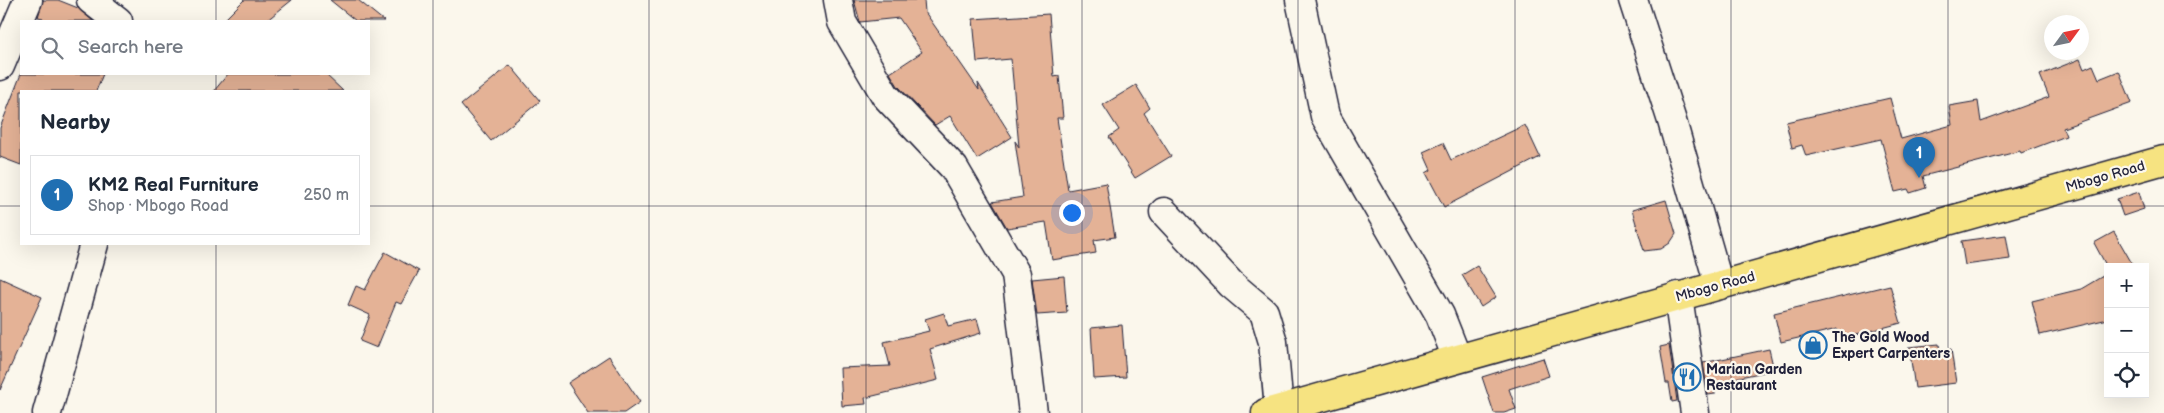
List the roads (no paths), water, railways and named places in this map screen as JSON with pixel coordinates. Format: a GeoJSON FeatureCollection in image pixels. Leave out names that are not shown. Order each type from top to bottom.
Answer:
{"type":"FeatureCollection","features":[{"type":"Feature","properties":{"kind":"main road","name":"Mbogo Road"},"geometry":{"type":"LineString","coordinates":[[1273,411],[2164,160]]}},
{"type":"Feature","properties":{"kind":"street"},"geometry":{"type":"LineString","coordinates":[[0,66],[28,0]]}},
{"type":"Feature","properties":{"kind":"street"},"geometry":{"type":"LineString","coordinates":[[91,0],[117,20]]}},
{"type":"Feature","properties":{"kind":"street"},"geometry":{"type":"LineString","coordinates":[[838,0],[842,22],[884,95],[954,168],[1016,274],[1033,413]]}},
{"type":"Feature","properties":{"kind":"street"},"geometry":{"type":"LineString","coordinates":[[1300,0],[1325,116],[1440,315],[1457,358]]}},
{"type":"Feature","properties":{"kind":"street"},"geometry":{"type":"LineString","coordinates":[[1633,0],[1672,121],[1719,285]]}},
{"type":"Feature","properties":{"kind":"street"},"geometry":{"type":"LineString","coordinates":[[1164,212],[1231,284],[1264,312],[1273,342],[1273,411]]}},
{"type":"Feature","properties":{"kind":"street"},"geometry":{"type":"LineString","coordinates":[[47,413],[94,245]]}},
{"type":"Feature","properties":{"kind":"street"},"geometry":{"type":"LineString","coordinates":[[1678,296],[1694,413]]}},
{"type":"Feature","properties":{"kind":"place","name":"KM2 Real Furniture"},"geometry":{"type":"Point","coordinates":[1919,178]}},
{"type":"Feature","properties":{"kind":"place","name":"The Gold Wood Expert Carpenters"},"geometry":{"type":"Point","coordinates":[1813,345]}},
{"type":"Feature","properties":{"kind":"place","name":"Marian Garden Restaurant"},"geometry":{"type":"Point","coordinates":[1687,377]}}]}
